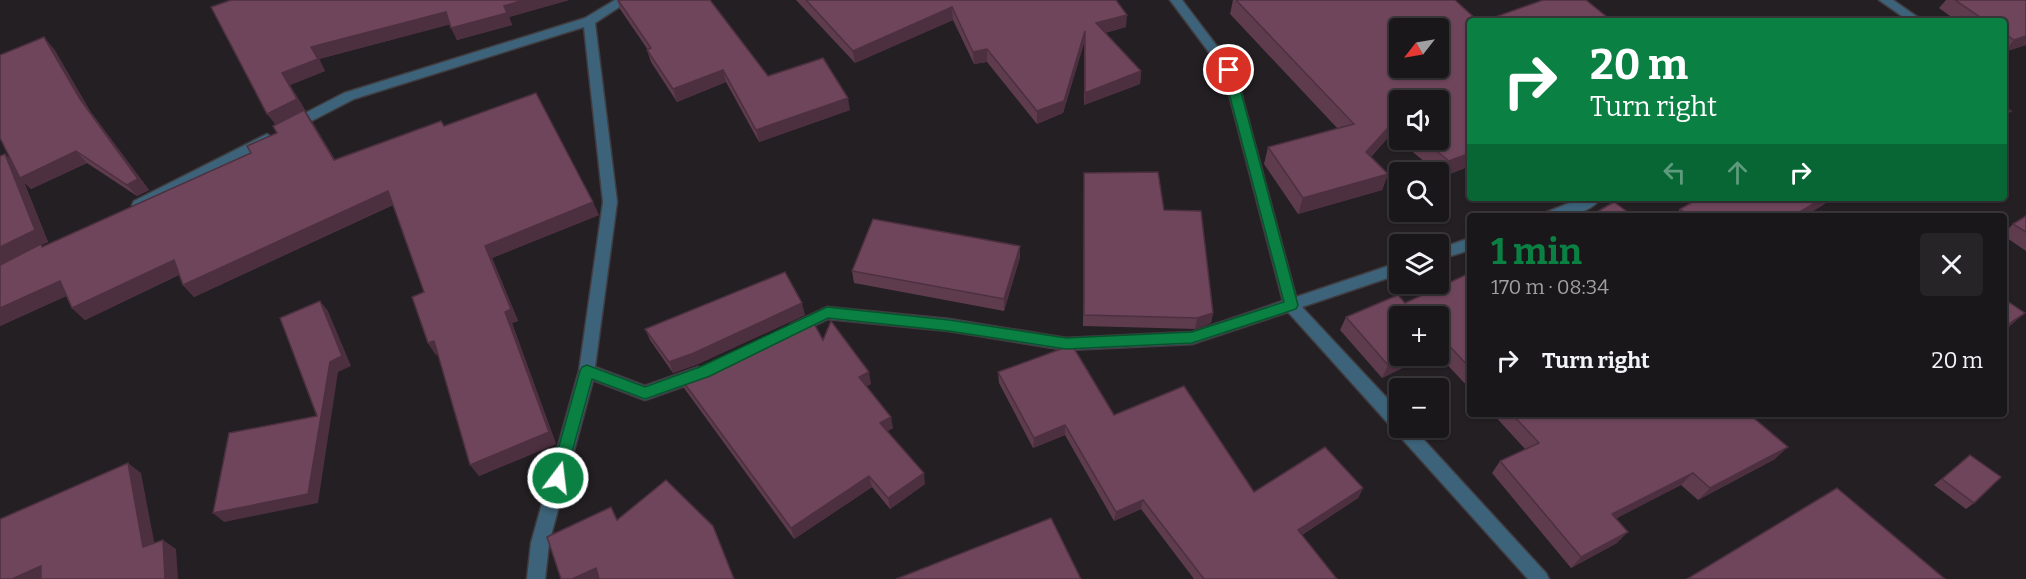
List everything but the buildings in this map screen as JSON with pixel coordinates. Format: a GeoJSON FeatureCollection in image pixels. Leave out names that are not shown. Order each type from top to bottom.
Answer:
{"type":"FeatureCollection","features":[{"type":"Feature","properties":{"kind":"street"},"geometry":{"type":"LineString","coordinates":[[127,211],[349,96],[589,21],[624,0]]}},
{"type":"Feature","properties":{"kind":"street"},"geometry":{"type":"LineString","coordinates":[[1176,0],[1229,70],[1291,305],[1389,412]]}},
{"type":"Feature","properties":{"kind":"street"},"geometry":{"type":"LineString","coordinates":[[1885,0],[1912,18]]}},
{"type":"Feature","properties":{"kind":"street"},"geometry":{"type":"LineString","coordinates":[[536,579],[540,543],[587,371],[610,202],[589,21]]}},
{"type":"Feature","properties":{"kind":"street"},"geometry":{"type":"LineString","coordinates":[[1561,213],[1589,201]]}},
{"type":"Feature","properties":{"kind":"street"},"geometry":{"type":"LineString","coordinates":[[1449,251],[1467,245]]}},
{"type":"Feature","properties":{"kind":"street"},"geometry":{"type":"LineString","coordinates":[[786,332],[827,312],[949,325],[1066,344],[1192,338],[1389,272]]}},
{"type":"Feature","properties":{"kind":"street"},"geometry":{"type":"LineString","coordinates":[[587,371],[645,393],[715,366]]}},
{"type":"Feature","properties":{"kind":"street"},"geometry":{"type":"LineString","coordinates":[[1412,438],[1540,579]]}},
{"type":"Feature","properties":{"kind":"route"},"geometry":{"type":"LineString","coordinates":[[558,478],[587,371],[645,393],[705,371],[827,312],[949,325],[1066,344],[1192,338],[1291,305],[1229,70]]}}]}
